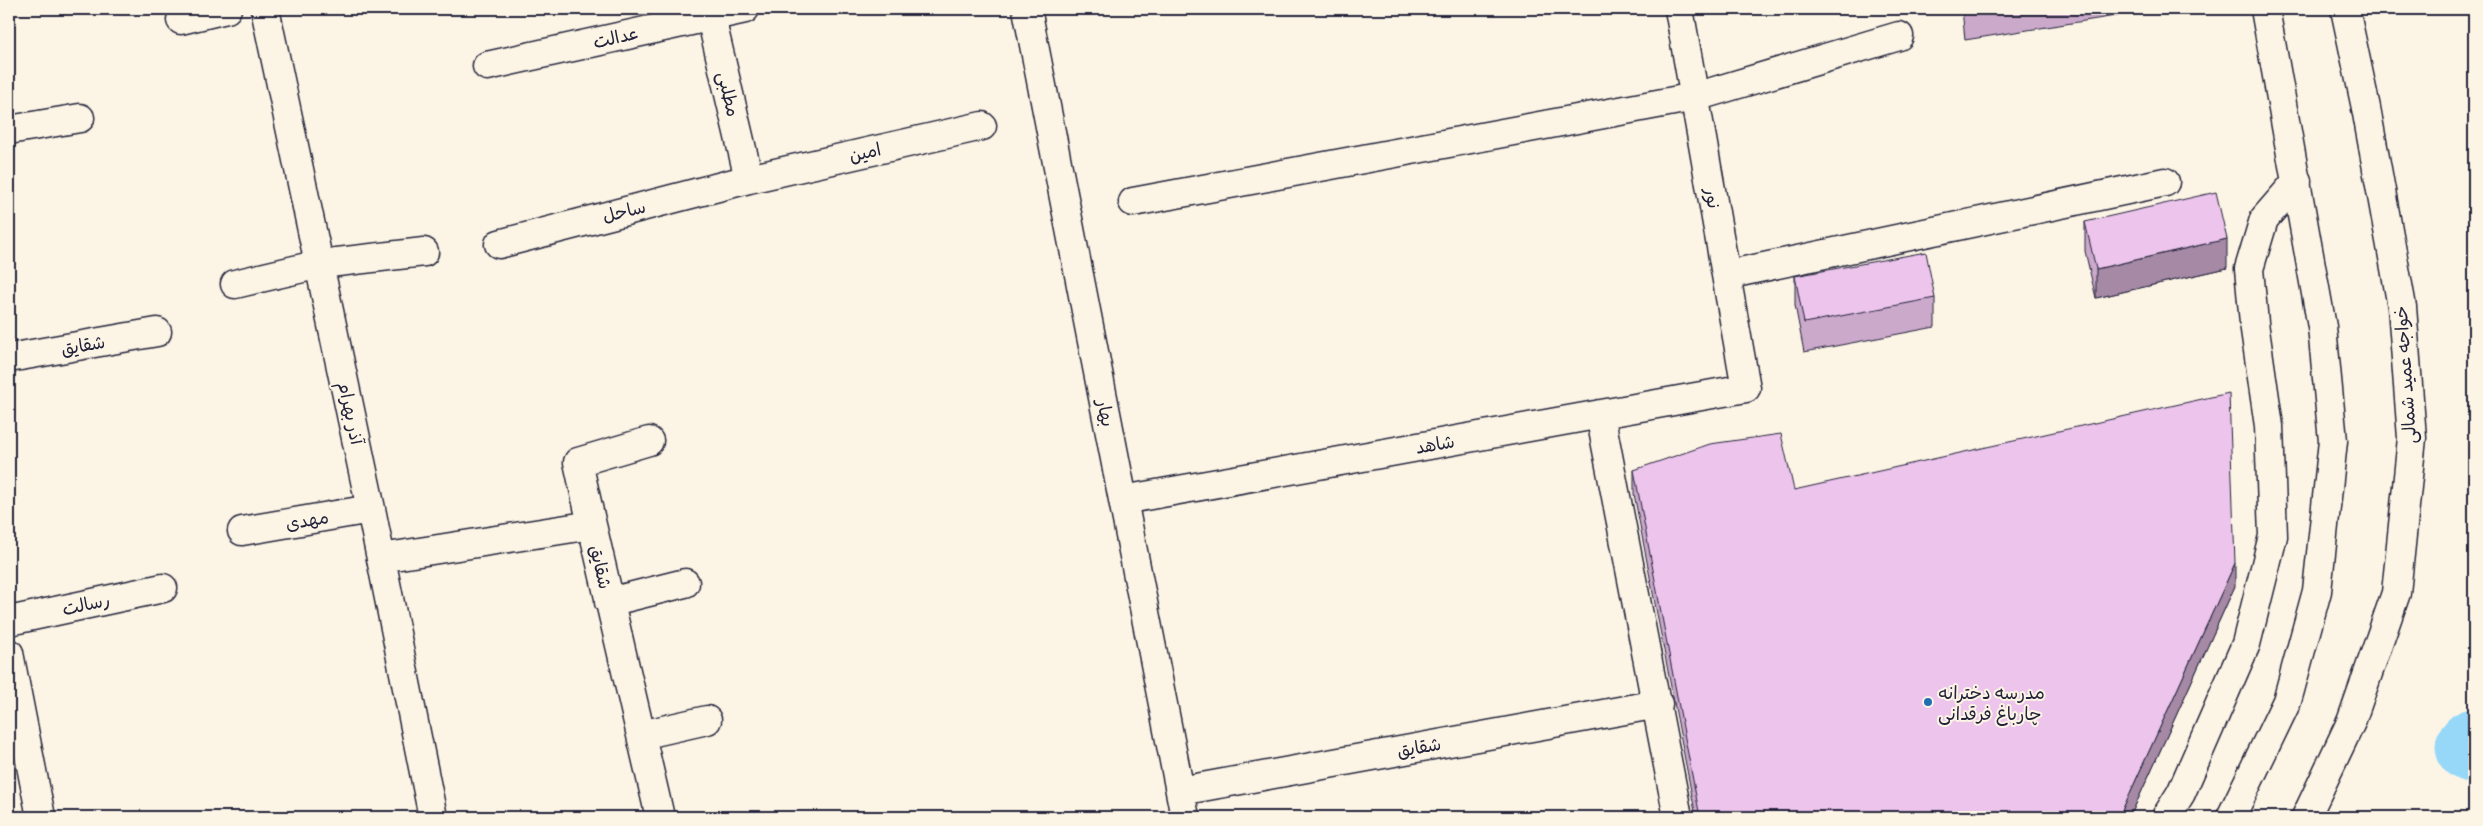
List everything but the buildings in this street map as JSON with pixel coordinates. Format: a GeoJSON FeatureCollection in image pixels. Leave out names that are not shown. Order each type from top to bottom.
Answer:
{"type":"FeatureCollection","features":[{"type":"Feature","properties":{"kind":"street"},"geometry":{"type":"LineString","coordinates":[[181,20],[227,9]]}},
{"type":"Feature","properties":{"kind":"street","name":"آذر بهرام"},"geometry":{"type":"LineString","coordinates":[[265,9],[371,509],[433,817]]}},
{"type":"Feature","properties":{"kind":"street","name":"عدالت"},"geometry":{"type":"LineString","coordinates":[[487,66],[709,12],[745,9]]}},
{"type":"Feature","properties":{"kind":"street","name":"بهار"},"geometry":{"type":"LineString","coordinates":[[1027,9],[1185,817]]}},
{"type":"Feature","properties":{"kind":"street","name":"نور"},"geometry":{"type":"LineString","coordinates":[[1680,9],[1746,388]]}},
{"type":"Feature","properties":{"kind":"street"},"geometry":{"type":"LineString","coordinates":[[2231,817],[2290,692],[2317,591],[2333,441],[2322,326],[2265,9]]}},
{"type":"Feature","properties":{"kind":"street","name":"خواجه عمید شمالی"},"geometry":{"type":"LineString","coordinates":[[2306,817],[2351,722],[2396,593],[2412,438],[2402,307],[2366,108],[2345,9]]}},
{"type":"Feature","properties":{"kind":"street","name":"مطلبی"},"geometry":{"type":"LineString","coordinates":[[709,12],[749,179]]}},
{"type":"Feature","properties":{"kind":"street"},"geometry":{"type":"LineString","coordinates":[[1133,202],[1695,97],[1899,36]]}},
{"type":"Feature","properties":{"kind":"street"},"geometry":{"type":"LineString","coordinates":[[9,130],[80,118]]}},
{"type":"Feature","properties":{"kind":"street","name":"امین"},"geometry":{"type":"LineString","coordinates":[[749,179],[982,126]]}},
{"type":"Feature","properties":{"kind":"street","name":"ساحل"},"geometry":{"type":"LineString","coordinates":[[499,244],[749,179]]}},
{"type":"Feature","properties":{"kind":"street"},"geometry":{"type":"LineString","coordinates":[[2166,817],[2181,793],[2246,644],[2273,536],[2269,426],[2254,323],[2249,269],[2264,219],[2297,181]]}},
{"type":"Feature","properties":{"kind":"street"},"geometry":{"type":"LineString","coordinates":[[1726,275],[2165,182]]}},
{"type":"Feature","properties":{"kind":"street"},"geometry":{"type":"LineString","coordinates":[[235,284],[320,264],[424,252]]}},
{"type":"Feature","properties":{"kind":"street","name":"شقایق"},"geometry":{"type":"LineString","coordinates":[[9,358],[157,332]]}},
{"type":"Feature","properties":{"kind":"street","name":"شاهد"},"geometry":{"type":"LineString","coordinates":[[1123,500],[1746,388]]}},
{"type":"Feature","properties":{"kind":"street"},"geometry":{"type":"LineString","coordinates":[[1600,414],[1658,704],[1678,817]]}},
{"type":"Feature","properties":{"kind":"street"},"geometry":{"type":"LineString","coordinates":[[592,525],[578,462],[649,441]]}},
{"type":"Feature","properties":{"kind":"street","name":"مهدی"},"geometry":{"type":"LineString","coordinates":[[242,531],[371,509]]}},
{"type":"Feature","properties":{"kind":"street","name":"شقایق"},"geometry":{"type":"LineString","coordinates":[[381,558],[592,525],[660,817]]}},
{"type":"Feature","properties":{"kind":"street"},"geometry":{"type":"LineString","coordinates":[[609,602],[685,583]]}},
{"type":"Feature","properties":{"kind":"street","name":"رسالت"},"geometry":{"type":"LineString","coordinates":[[9,621],[163,588]]}},
{"type":"Feature","properties":{"kind":"street"},"geometry":{"type":"LineString","coordinates":[[9,653],[41,817]]}},
{"type":"Feature","properties":{"kind":"street","name":"شقایق"},"geometry":{"type":"LineString","coordinates":[[1180,790],[1658,704]]}},
{"type":"Feature","properties":{"kind":"street"},"geometry":{"type":"LineString","coordinates":[[641,735],[707,720]]}},
{"type":"Feature","properties":{"kind":"waterway"},"geometry":{"type":"LineString","coordinates":[[2471,747],[2474,744]]}},
{"type":"Feature","properties":{"kind":"place","name":"مدرسه دخترانه چارباغ فرقدانی"},"geometry":{"type":"Point","coordinates":[1928,702]}}]}
